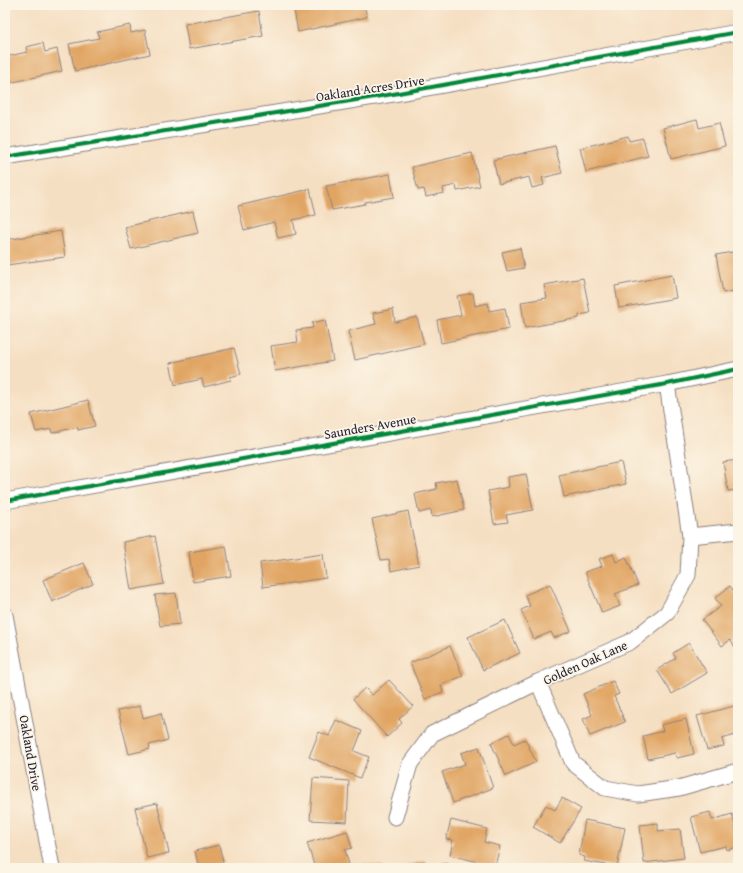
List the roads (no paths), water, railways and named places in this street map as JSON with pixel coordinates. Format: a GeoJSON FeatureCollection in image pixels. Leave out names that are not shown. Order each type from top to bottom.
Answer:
{"type":"FeatureCollection","features":[{"type":"Feature","properties":{"kind":"street","name":"Oakland Acres Drive"},"geometry":{"type":"LineString","coordinates":[[5,157],[403,93],[738,32]]}},
{"type":"Feature","properties":{"kind":"street","name":"Saunders Avenue"},"geometry":{"type":"LineString","coordinates":[[5,501],[667,384],[738,369]]}},
{"type":"Feature","properties":{"kind":"street","name":"Golden Oak Lane"},"geometry":{"type":"LineString","coordinates":[[395,817],[410,764],[432,734],[538,682],[630,642],[667,613],[688,575],[690,536],[667,384]]}},
{"type":"Feature","properties":{"kind":"street"},"geometry":{"type":"LineString","coordinates":[[690,536],[738,531]]}},
{"type":"Feature","properties":{"kind":"street","name":"Oakland Drive"},"geometry":{"type":"LineString","coordinates":[[5,615],[52,868]]}},
{"type":"Feature","properties":{"kind":"street"},"geometry":{"type":"LineString","coordinates":[[538,682],[573,763],[605,788],[638,794],[679,788],[738,771]]}}]}
